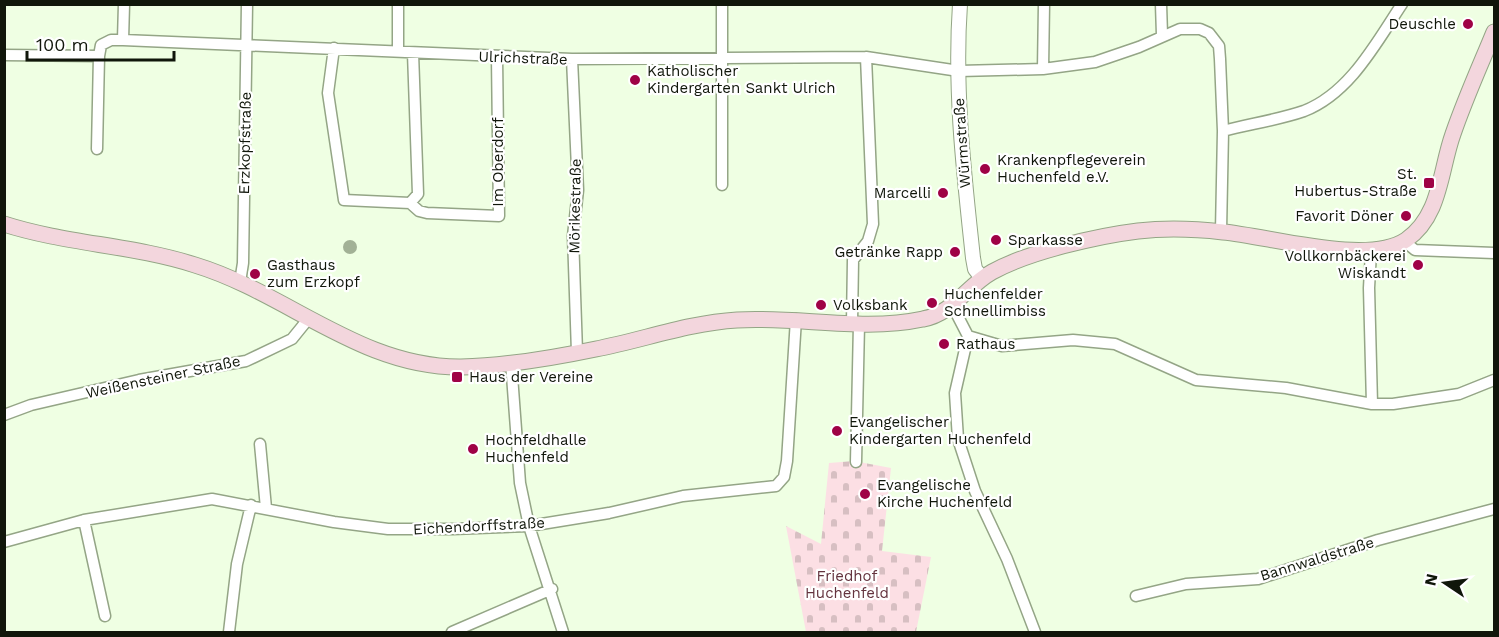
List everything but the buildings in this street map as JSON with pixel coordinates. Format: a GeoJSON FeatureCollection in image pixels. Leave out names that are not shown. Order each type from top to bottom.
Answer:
{"type":"FeatureCollection","features":[{"type":"Feature","properties":{"kind":"main road"},"geometry":{"type":"LineString","coordinates":[[4,224],[195,265],[240,282],[333,333],[392,357],[432,365],[462,367],[511,362],[577,352],[690,326],[734,320],[796,319],[892,323],[929,318],[952,306],[982,278],[1011,263],[1141,230],[1221,231],[1371,252],[1404,241],[1422,224],[1432,208],[1452,137],[1494,32]]}},
{"type":"Feature","properties":{"kind":"street"},"geometry":{"type":"LineString","coordinates":[[97,148],[101,45],[111,40],[123,40],[124,4]]}},
{"type":"Feature","properties":{"kind":"street","name":"Erzkopfstraße"},"geometry":{"type":"LineString","coordinates":[[240,282],[247,4]]}},
{"type":"Feature","properties":{"kind":"street"},"geometry":{"type":"LineString","coordinates":[[398,4],[398,52]]}},
{"type":"Feature","properties":{"kind":"street"},"geometry":{"type":"LineString","coordinates":[[722,4],[722,185]]}},
{"type":"Feature","properties":{"kind":"street","name":"Würmstraße"},"geometry":{"type":"LineString","coordinates":[[960,4],[961,145],[973,258],[975,269],[982,278]]}},
{"type":"Feature","properties":{"kind":"street"},"geometry":{"type":"LineString","coordinates":[[1042,69],[1044,4]]}},
{"type":"Feature","properties":{"kind":"street"},"geometry":{"type":"LineString","coordinates":[[1161,4],[1162,35]]}},
{"type":"Feature","properties":{"kind":"street"},"geometry":{"type":"LineString","coordinates":[[1221,231],[1223,130],[1304,110],[1335,92],[1359,67],[1402,4]]}},
{"type":"Feature","properties":{"kind":"street","name":"Ulrichstraße"},"geometry":{"type":"LineString","coordinates":[[123,40],[572,59],[866,57],[959,71],[1042,69],[1095,62],[1139,47],[1180,29],[1200,29],[1209,33],[1219,46],[1223,130]]}},
{"type":"Feature","properties":{"kind":"street","name":"Im Oberdorf"},"geometry":{"type":"LineString","coordinates":[[334,48],[328,93],[344,200],[410,203],[419,211],[427,213],[499,216],[497,57]]}},
{"type":"Feature","properties":{"kind":"street"},"geometry":{"type":"LineString","coordinates":[[410,203],[418,194],[413,53]]}},
{"type":"Feature","properties":{"kind":"street"},"geometry":{"type":"LineString","coordinates":[[4,55],[99,56]]}},
{"type":"Feature","properties":{"kind":"street"},"geometry":{"type":"LineString","coordinates":[[856,462],[856,323],[853,260],[868,241],[873,224],[866,57]]}},
{"type":"Feature","properties":{"kind":"street","name":"Mörikestraße"},"geometry":{"type":"LineString","coordinates":[[572,59],[578,190],[573,237],[577,352]]}},
{"type":"Feature","properties":{"kind":"street"},"geometry":{"type":"LineString","coordinates":[[1404,241],[1415,250],[1494,253]]}},
{"type":"Feature","properties":{"kind":"street"},"geometry":{"type":"LineString","coordinates":[[1371,252],[1369,288],[1372,404]]}},
{"type":"Feature","properties":{"kind":"street"},"geometry":{"type":"LineString","coordinates":[[952,306],[968,336],[955,393],[958,439],[975,491],[1007,558],[1035,633]]}},
{"type":"Feature","properties":{"kind":"street","name":"Weißensteiner Straße"},"geometry":{"type":"LineString","coordinates":[[4,416],[31,405],[128,383],[246,361],[292,339],[309,318]]}},
{"type":"Feature","properties":{"kind":"street","name":"Eichendorffstraße"},"geometry":{"type":"LineString","coordinates":[[4,542],[84,520],[212,499],[334,522],[388,529],[529,526],[609,513],[683,496],[776,486],[784,477],[787,461],[796,319]]}},
{"type":"Feature","properties":{"kind":"street"},"geometry":{"type":"LineString","coordinates":[[968,336],[1002,346],[1072,340],[1115,344],[1196,380],[1286,388],[1372,404],[1393,404],[1459,393],[1494,380]]}},
{"type":"Feature","properties":{"kind":"street"},"geometry":{"type":"LineString","coordinates":[[511,362],[520,483],[529,526],[552,589],[563,633]]}},
{"type":"Feature","properties":{"kind":"street"},"geometry":{"type":"LineString","coordinates":[[260,444],[266,508]]}},
{"type":"Feature","properties":{"kind":"street"},"geometry":{"type":"LineString","coordinates":[[229,633],[237,564],[251,505]]}},
{"type":"Feature","properties":{"kind":"street","name":"Bannwaldstraße"},"geometry":{"type":"LineString","coordinates":[[1136,596],[1186,584],[1258,579],[1378,540],[1494,509]]}},
{"type":"Feature","properties":{"kind":"street"},"geometry":{"type":"LineString","coordinates":[[84,520],[105,616]]}},
{"type":"Feature","properties":{"kind":"street"},"geometry":{"type":"LineString","coordinates":[[452,633],[552,589]]}},
{"type":"Feature","properties":{"kind":"green space","name":"Friedhof Huchenfeld"},"geometry":{"type":"Polygon","coordinates":[[[854,461],[891,468],[882,551],[931,557],[916,632],[806,632],[786,526],[821,544],[829,463],[854,461]]]}},
{"type":"Feature","properties":{"kind":"shaded area"},"geometry":{"type":"Polygon","coordinates":[[[350,240],[355,242],[357,247],[355,252],[350,254],[345,252],[343,247],[345,242],[350,240]]]}},
{"type":"Feature","properties":{"kind":"place","name":"Deuschle"},"geometry":{"type":"Point","coordinates":[1468,24]}},
{"type":"Feature","properties":{"kind":"place","name":"Katholischer Kindergarten Sankt Ulrich"},"geometry":{"type":"Point","coordinates":[635,80]}},
{"type":"Feature","properties":{"kind":"place","name":"Krankenpflegeverein Huchenfeld e.V."},"geometry":{"type":"Point","coordinates":[985,169]}},
{"type":"Feature","properties":{"kind":"place","name":"St. Hubertus-Straße"},"geometry":{"type":"Point","coordinates":[1429,183]}},
{"type":"Feature","properties":{"kind":"place","name":"Marcelli"},"geometry":{"type":"Point","coordinates":[943,193]}},
{"type":"Feature","properties":{"kind":"place","name":"Favorit Döner"},"geometry":{"type":"Point","coordinates":[1406,216]}},
{"type":"Feature","properties":{"kind":"place","name":"Sparkasse"},"geometry":{"type":"Point","coordinates":[996,240]}},
{"type":"Feature","properties":{"kind":"place","name":"Getränke Rapp"},"geometry":{"type":"Point","coordinates":[955,252]}},
{"type":"Feature","properties":{"kind":"place","name":"Vollkornbäckerei Wiskandt"},"geometry":{"type":"Point","coordinates":[1418,265]}},
{"type":"Feature","properties":{"kind":"place","name":"Gasthaus zum Erzkopf"},"geometry":{"type":"Point","coordinates":[255,274]}},
{"type":"Feature","properties":{"kind":"place","name":"Huchenfelder Schnellimbiss"},"geometry":{"type":"Point","coordinates":[932,303]}},
{"type":"Feature","properties":{"kind":"place","name":"Volksbank"},"geometry":{"type":"Point","coordinates":[821,305]}},
{"type":"Feature","properties":{"kind":"place","name":"Rathaus"},"geometry":{"type":"Point","coordinates":[944,344]}},
{"type":"Feature","properties":{"kind":"place","name":"Haus der Vereine"},"geometry":{"type":"Point","coordinates":[457,377]}},
{"type":"Feature","properties":{"kind":"place","name":"Evangelischer Kindergarten Huchenfeld"},"geometry":{"type":"Point","coordinates":[837,431]}},
{"type":"Feature","properties":{"kind":"place","name":"Hochfeldhalle Huchenfeld"},"geometry":{"type":"Point","coordinates":[473,449]}},
{"type":"Feature","properties":{"kind":"place","name":"Evangelische Kirche Huchenfeld"},"geometry":{"type":"Point","coordinates":[865,494]}}]}
